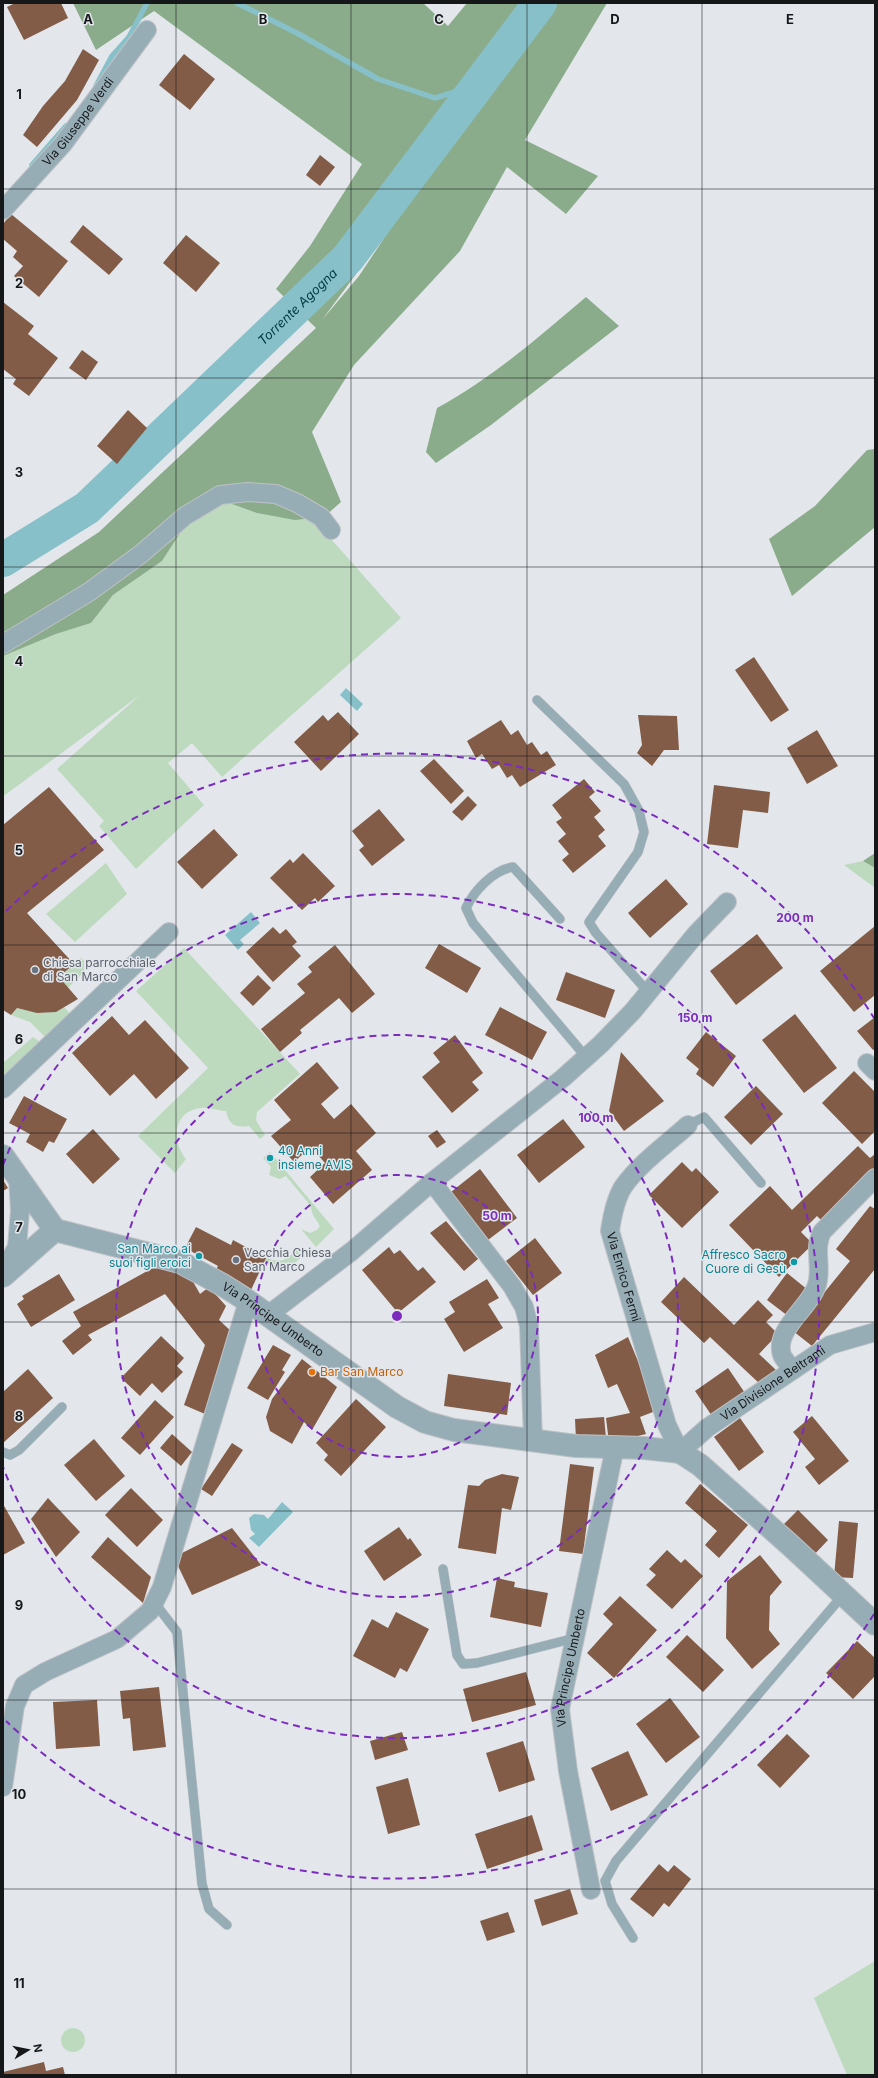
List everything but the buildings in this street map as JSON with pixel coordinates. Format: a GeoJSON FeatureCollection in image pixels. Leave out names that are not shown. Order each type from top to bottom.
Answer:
{"type":"FeatureCollection","features":[{"type":"Feature","properties":{"kind":"street","name":"Via Giuseppe Verdi"},"geometry":{"type":"LineString","coordinates":[[3,210],[63,144],[147,30]]}},
{"type":"Feature","properties":{"kind":"street"},"geometry":{"type":"LineString","coordinates":[[3,644],[89,592],[141,554],[184,516],[220,495],[248,492],[276,494],[297,503],[321,517],[331,530]]}},
{"type":"Feature","properties":{"kind":"street"},"geometry":{"type":"LineString","coordinates":[[268,1315],[352,1251],[432,1182],[563,1078],[633,1011],[696,934],[727,902]]}},
{"type":"Feature","properties":{"kind":"street"},"geometry":{"type":"LineString","coordinates":[[3,1089],[169,932]]}},
{"type":"Feature","properties":{"kind":"street","name":"Via Enrico Fermi"},"geometry":{"type":"LineString","coordinates":[[680,1452],[667,1426],[610,1231],[613,1210],[623,1188],[645,1163],[688,1125]]}},
{"type":"Feature","properties":{"kind":"street"},"geometry":{"type":"LineString","coordinates":[[3,1156],[55,1230],[3,1276]]}},
{"type":"Feature","properties":{"kind":"street"},"geometry":{"type":"LineString","coordinates":[[3,1272],[16,1247],[20,1211],[18,1177]]}},
{"type":"Feature","properties":{"kind":"street"},"geometry":{"type":"LineString","coordinates":[[793,1370],[782,1355],[783,1335],[815,1290],[818,1280],[817,1253],[822,1232],[875,1178]]}},
{"type":"Feature","properties":{"kind":"street"},"geometry":{"type":"LineString","coordinates":[[432,1182],[512,1286],[524,1307],[529,1326],[533,1440]]}},
{"type":"Feature","properties":{"kind":"street","name":"Via Principe Umberto"},"geometry":{"type":"LineString","coordinates":[[55,1230],[180,1262],[221,1284],[248,1301],[397,1407],[425,1422],[454,1430],[576,1446],[616,1447],[680,1452]]}},
{"type":"Feature","properties":{"kind":"street"},"geometry":{"type":"LineString","coordinates":[[3,1787],[15,1706],[24,1685],[45,1672],[117,1639],[150,1611],[162,1587],[248,1301]]}},
{"type":"Feature","properties":{"kind":"street","name":"Via Divisione Beltrami"},"geometry":{"type":"LineString","coordinates":[[680,1452],[707,1428],[830,1345],[875,1332]]}},
{"type":"Feature","properties":{"kind":"street","name":"Via Principe Umberto"},"geometry":{"type":"LineString","coordinates":[[591,1890],[568,1771],[560,1709],[616,1447]]}},
{"type":"Feature","properties":{"kind":"street"},"geometry":{"type":"LineString","coordinates":[[680,1452],[700,1465],[790,1545],[875,1624]]}},
{"type":"Feature","properties":{"kind":"street"},"geometry":{"type":"LineString","coordinates":[[3,1709],[12,1725]]}},
{"type":"Feature","properties":{"kind":"lane"},"geometry":{"type":"LineString","coordinates":[[537,700],[624,784],[639,811],[644,832],[638,852],[589,922],[596,933],[648,992]]}},
{"type":"Feature","properties":{"kind":"lane"},"geometry":{"type":"LineString","coordinates":[[560,919],[513,867],[506,868],[495,875],[473,894],[466,908],[473,923],[586,1057]]}},
{"type":"Feature","properties":{"kind":"lane"},"geometry":{"type":"LineString","coordinates":[[688,1125],[704,1117],[761,1183]]}},
{"type":"Feature","properties":{"kind":"lane"},"geometry":{"type":"LineString","coordinates":[[3,1452],[10,1455],[19,1450],[62,1407]]}},
{"type":"Feature","properties":{"kind":"lane"},"geometry":{"type":"LineString","coordinates":[[443,1569],[457,1655],[463,1664],[477,1663],[575,1638]]}},
{"type":"Feature","properties":{"kind":"lane"},"geometry":{"type":"LineString","coordinates":[[633,1938],[612,1904],[605,1881],[616,1861],[843,1595]]}},
{"type":"Feature","properties":{"kind":"lane"},"geometry":{"type":"LineString","coordinates":[[154,1602],[177,1632],[202,1884],[210,1909],[227,1925]]}},
{"type":"Feature","properties":{"kind":"green space"},"geometry":{"type":"Polygon","coordinates":[[[73,3],[423,3],[448,26],[467,3],[535,3],[356,274],[322,320],[359,276],[540,3],[607,3],[525,140],[598,176],[566,214],[507,167],[460,251],[354,365],[312,432],[341,502],[324,517],[295,520],[257,513],[229,503],[199,504],[162,561],[113,595],[91,623],[56,634],[3,656],[3,595],[99,532],[316,328],[276,289],[310,246],[362,164],[154,11],[96,50],[73,3]]]}},
{"type":"Feature","properties":{"kind":"green space"},"geometry":{"type":"Polygon","coordinates":[[[586,297],[619,326],[491,425],[436,463],[426,452],[437,408],[477,384],[496,370],[533,342],[586,297]]]}},
{"type":"Feature","properties":{"kind":"green space"},"geometry":{"type":"Polygon","coordinates":[[[875,449],[875,527],[792,596],[769,539],[815,506],[867,450],[875,449]]]}},
{"type":"Feature","properties":{"kind":"green space"},"geometry":{"type":"Polygon","coordinates":[[[229,503],[257,513],[324,517],[324,531],[401,618],[222,777],[192,743],[168,763],[204,805],[136,869],[99,826],[104,821],[57,769],[140,695],[3,795],[3,656],[56,634],[91,623],[113,595],[162,561],[199,504],[229,503]]]}},
{"type":"Feature","properties":{"kind":"green space"},"geometry":{"type":"Polygon","coordinates":[[[875,853],[875,868],[863,861],[875,853]]]}},
{"type":"Feature","properties":{"kind":"green space"},"geometry":{"type":"Polygon","coordinates":[[[863,861],[875,868],[875,888],[844,865],[863,861]]]}},
{"type":"Feature","properties":{"kind":"green space"},"geometry":{"type":"Polygon","coordinates":[[[106,863],[127,894],[75,942],[46,914],[106,863]]]}},
{"type":"Feature","properties":{"kind":"green space"},"geometry":{"type":"Polygon","coordinates":[[[184,948],[300,1074],[257,1112],[256,1120],[265,1135],[260,1139],[249,1126],[236,1126],[233,1124],[229,1120],[226,1111],[201,1108],[192,1110],[185,1115],[177,1128],[177,1136],[181,1152],[186,1159],[175,1173],[138,1136],[208,1068],[136,991],[184,948]]]}},
{"type":"Feature","properties":{"kind":"green space"},"geometry":{"type":"Polygon","coordinates":[[[81,958],[84,961],[84,972],[68,988],[59,977],[81,958]]]}},
{"type":"Feature","properties":{"kind":"green space"},"geometry":{"type":"Polygon","coordinates":[[[64,1007],[72,1016],[47,1039],[30,1022],[11,1015],[17,1008],[35,1012],[53,1012],[64,1007]]]}},
{"type":"Feature","properties":{"kind":"green space"},"geometry":{"type":"Polygon","coordinates":[[[33,1037],[42,1043],[3,1077],[3,1063],[33,1037]]]}},
{"type":"Feature","properties":{"kind":"green space"},"geometry":{"type":"Polygon","coordinates":[[[270,1152],[334,1229],[316,1247],[301,1229],[310,1233],[317,1230],[320,1226],[313,1215],[310,1205],[286,1176],[280,1179],[269,1175],[271,1167],[263,1158],[270,1152]]]}},
{"type":"Feature","properties":{"kind":"green space"},"geometry":{"type":"Polygon","coordinates":[[[297,1249],[303,1256],[285,1269],[276,1268],[264,1262],[266,1258],[280,1261],[283,1260],[297,1249]]]}},
{"type":"Feature","properties":{"kind":"green space"},"geometry":{"type":"Polygon","coordinates":[[[875,1961],[875,2075],[847,2075],[814,1998],[875,1961]]]}},
{"type":"Feature","properties":{"kind":"green space"},"geometry":{"type":"Polygon","coordinates":[[[73,2028],[81,2032],[85,2040],[81,2048],[73,2052],[65,2048],[61,2040],[65,2032],[73,2028]]]}},
{"type":"Feature","properties":{"kind":"water"},"geometry":{"type":"Polygon","coordinates":[[[346,688],[363,704],[357,711],[340,695],[346,688]]]}},
{"type":"Feature","properties":{"kind":"water"},"geometry":{"type":"Polygon","coordinates":[[[251,912],[260,923],[240,940],[244,944],[238,950],[225,935],[251,912]]]}},
{"type":"Feature","properties":{"kind":"water"},"geometry":{"type":"Polygon","coordinates":[[[282,1502],[293,1512],[259,1547],[249,1538],[255,1534],[251,1530],[249,1518],[254,1514],[264,1515],[268,1519],[282,1502]]]}},
{"type":"Feature","properties":{"kind":"waterway"},"geometry":{"type":"LineString","coordinates":[[96,86],[112,56],[129,37],[147,3]]}},
{"type":"Feature","properties":{"kind":"waterway"},"geometry":{"type":"LineString","coordinates":[[237,3],[297,33],[378,79],[435,98],[478,85]]}},
{"type":"Feature","properties":{"kind":"waterway","name":"Torrente Agogna"},"geometry":{"type":"LineString","coordinates":[[3,560],[87,508],[348,258],[540,3]]}},
{"type":"Feature","properties":{"kind":"waterway"},"geometry":{"type":"LineString","coordinates":[[32,165],[66,126]]}},
{"type":"Feature","properties":{"kind":"place","name":"Chiesa parrocchiale di San Marco"},"geometry":{"type":"Point","coordinates":[35,970]}},
{"type":"Feature","properties":{"kind":"place","name":"40 Anni insieme AVIS"},"geometry":{"type":"Point","coordinates":[270,1158]}},
{"type":"Feature","properties":{"kind":"place","name":"San Marco ai suoi figli eroici"},"geometry":{"type":"Point","coordinates":[199,1256]}},
{"type":"Feature","properties":{"kind":"place","name":"Vecchia Chiesa San Marco"},"geometry":{"type":"Point","coordinates":[236,1260]}},
{"type":"Feature","properties":{"kind":"place","name":"Affresco Sacro Cuore di Gesù"},"geometry":{"type":"Point","coordinates":[794,1262]}},
{"type":"Feature","properties":{"kind":"place","name":"Bar San Marco"},"geometry":{"type":"Point","coordinates":[312,1372]}}]}
